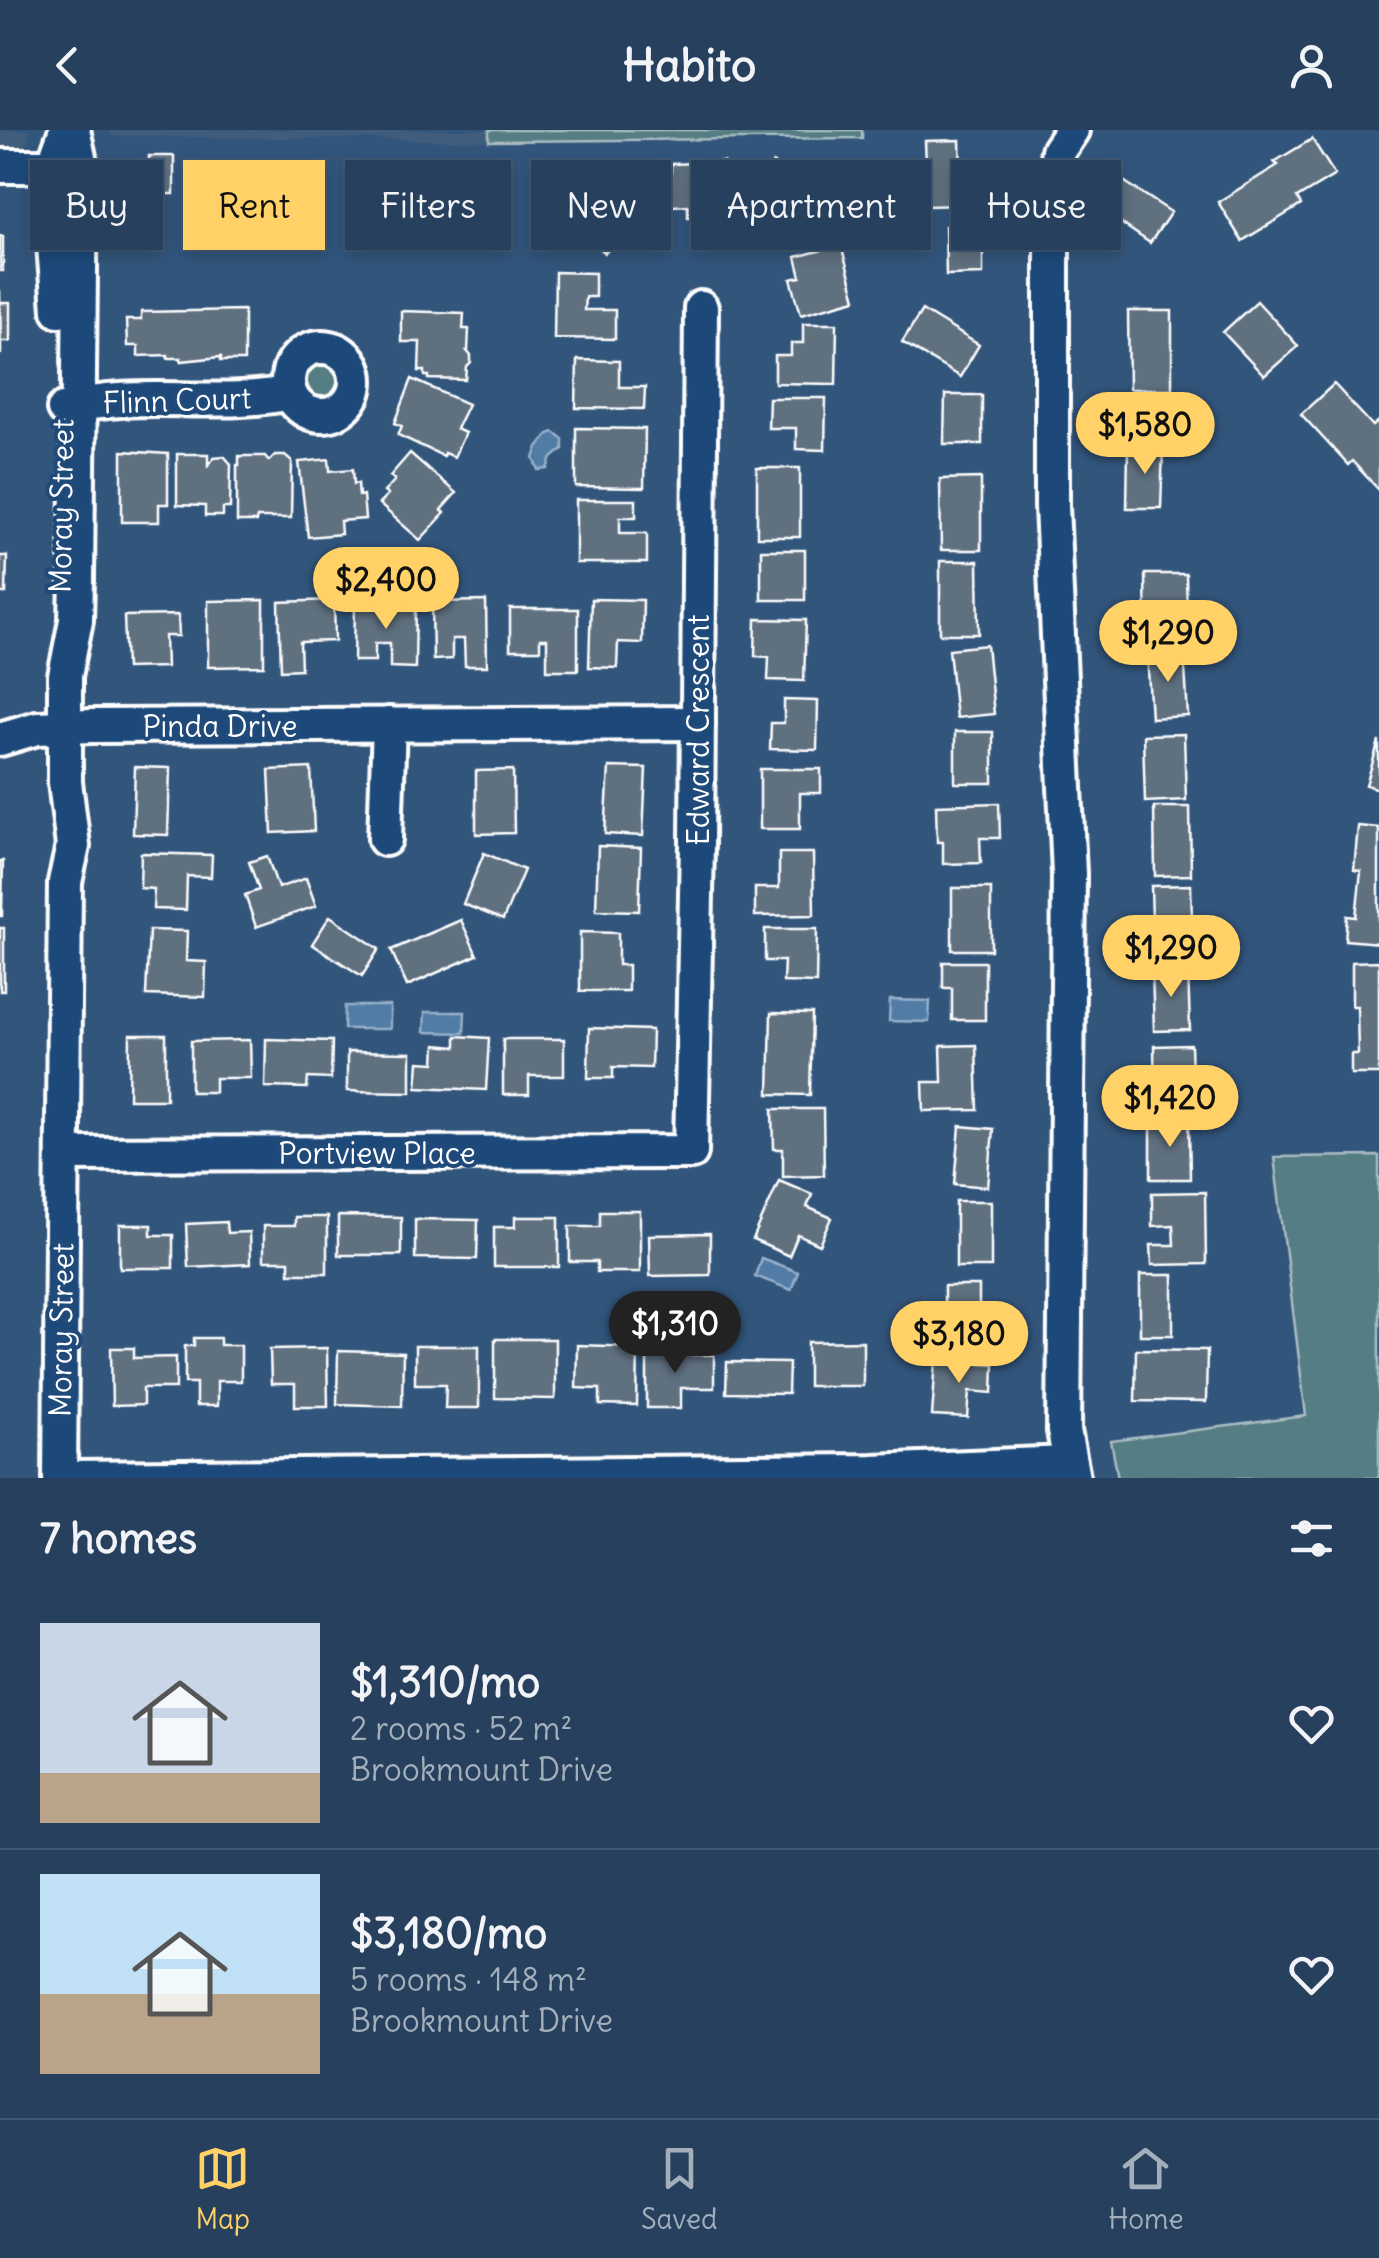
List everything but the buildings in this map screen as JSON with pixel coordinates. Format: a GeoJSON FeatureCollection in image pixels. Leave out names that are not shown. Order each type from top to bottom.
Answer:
{"type":"FeatureCollection","features":[{"type":"Feature","properties":{"kind":"street","name":"Moray Street"},"geometry":{"type":"LineString","coordinates":[[68,160],[70,130]]}},
{"type":"Feature","properties":{"kind":"street"},"geometry":{"type":"LineString","coordinates":[[70,1478],[1071,1470],[1064,1432],[1068,847],[1052,506],[1052,188],[1058,152],[1072,130]]}},
{"type":"Feature","properties":{"kind":"street"},"geometry":{"type":"LineString","coordinates":[[0,166],[30,166]]}},
{"type":"Feature","properties":{"kind":"street","name":"Moray Street"},"geometry":{"type":"LineString","coordinates":[[54,250],[72,407],[76,620],[58,727],[73,846],[65,882],[60,1478]]}},
{"type":"Feature","properties":{"kind":"street","name":"Edward Crescent"},"geometry":{"type":"LineString","coordinates":[[692,1152],[701,308]]}},
{"type":"Feature","properties":{"kind":"street","name":"Flinn Court"},"geometry":{"type":"LineString","coordinates":[[72,407],[107,399],[253,398],[290,393]]}},
{"type":"Feature","properties":{"kind":"street","name":"Pinda Drive"},"geometry":{"type":"LineString","coordinates":[[0,739],[22,731],[58,727],[698,723]]}},
{"type":"Feature","properties":{"kind":"street"},"geometry":{"type":"LineString","coordinates":[[384,838],[389,724]]}},
{"type":"Feature","properties":{"kind":"street","name":"Portview Place"},"geometry":{"type":"LineString","coordinates":[[63,1154],[692,1152]]}},
{"type":"Feature","properties":{"kind":"shaded area"},"geometry":{"type":"Polygon","coordinates":[[[0,130],[29,130],[28,141],[23,146],[0,146],[0,130]]]}},
{"type":"Feature","properties":{"kind":"shaded area"},"geometry":{"type":"Polygon","coordinates":[[[111,130],[498,130],[497,141],[111,136],[111,130]]]}},
{"type":"Feature","properties":{"kind":"shaded area"},"geometry":{"type":"Polygon","coordinates":[[[554,432],[563,439],[563,449],[552,458],[548,469],[539,470],[534,458],[538,447],[554,432]]]}},
{"type":"Feature","properties":{"kind":"shaded area"},"geometry":{"type":"Polygon","coordinates":[[[890,1000],[930,1001],[929,1022],[889,1021],[890,1000]]]}},
{"type":"Feature","properties":{"kind":"shaded area"},"geometry":{"type":"Polygon","coordinates":[[[345,1006],[390,1006],[390,1029],[344,1029],[345,1006]]]}},
{"type":"Feature","properties":{"kind":"shaded area"},"geometry":{"type":"Polygon","coordinates":[[[425,1012],[465,1012],[464,1033],[424,1032],[425,1012]]]}},
{"type":"Feature","properties":{"kind":"shaded area"},"geometry":{"type":"Polygon","coordinates":[[[761,1258],[798,1272],[791,1290],[755,1276],[761,1258]]]}},
{"type":"Feature","properties":{"kind":"green space"},"geometry":{"type":"Polygon","coordinates":[[[489,130],[862,130],[862,138],[489,141],[489,130]]]}},
{"type":"Feature","properties":{"kind":"green space"},"geometry":{"type":"Polygon","coordinates":[[[323,361],[337,367],[343,381],[337,395],[323,401],[309,395],[303,381],[309,367],[323,361]]]}},
{"type":"Feature","properties":{"kind":"green space"},"geometry":{"type":"Polygon","coordinates":[[[1379,1156],[1379,1478],[1118,1478],[1111,1441],[1306,1416],[1274,1157],[1379,1156]]]}}]}
